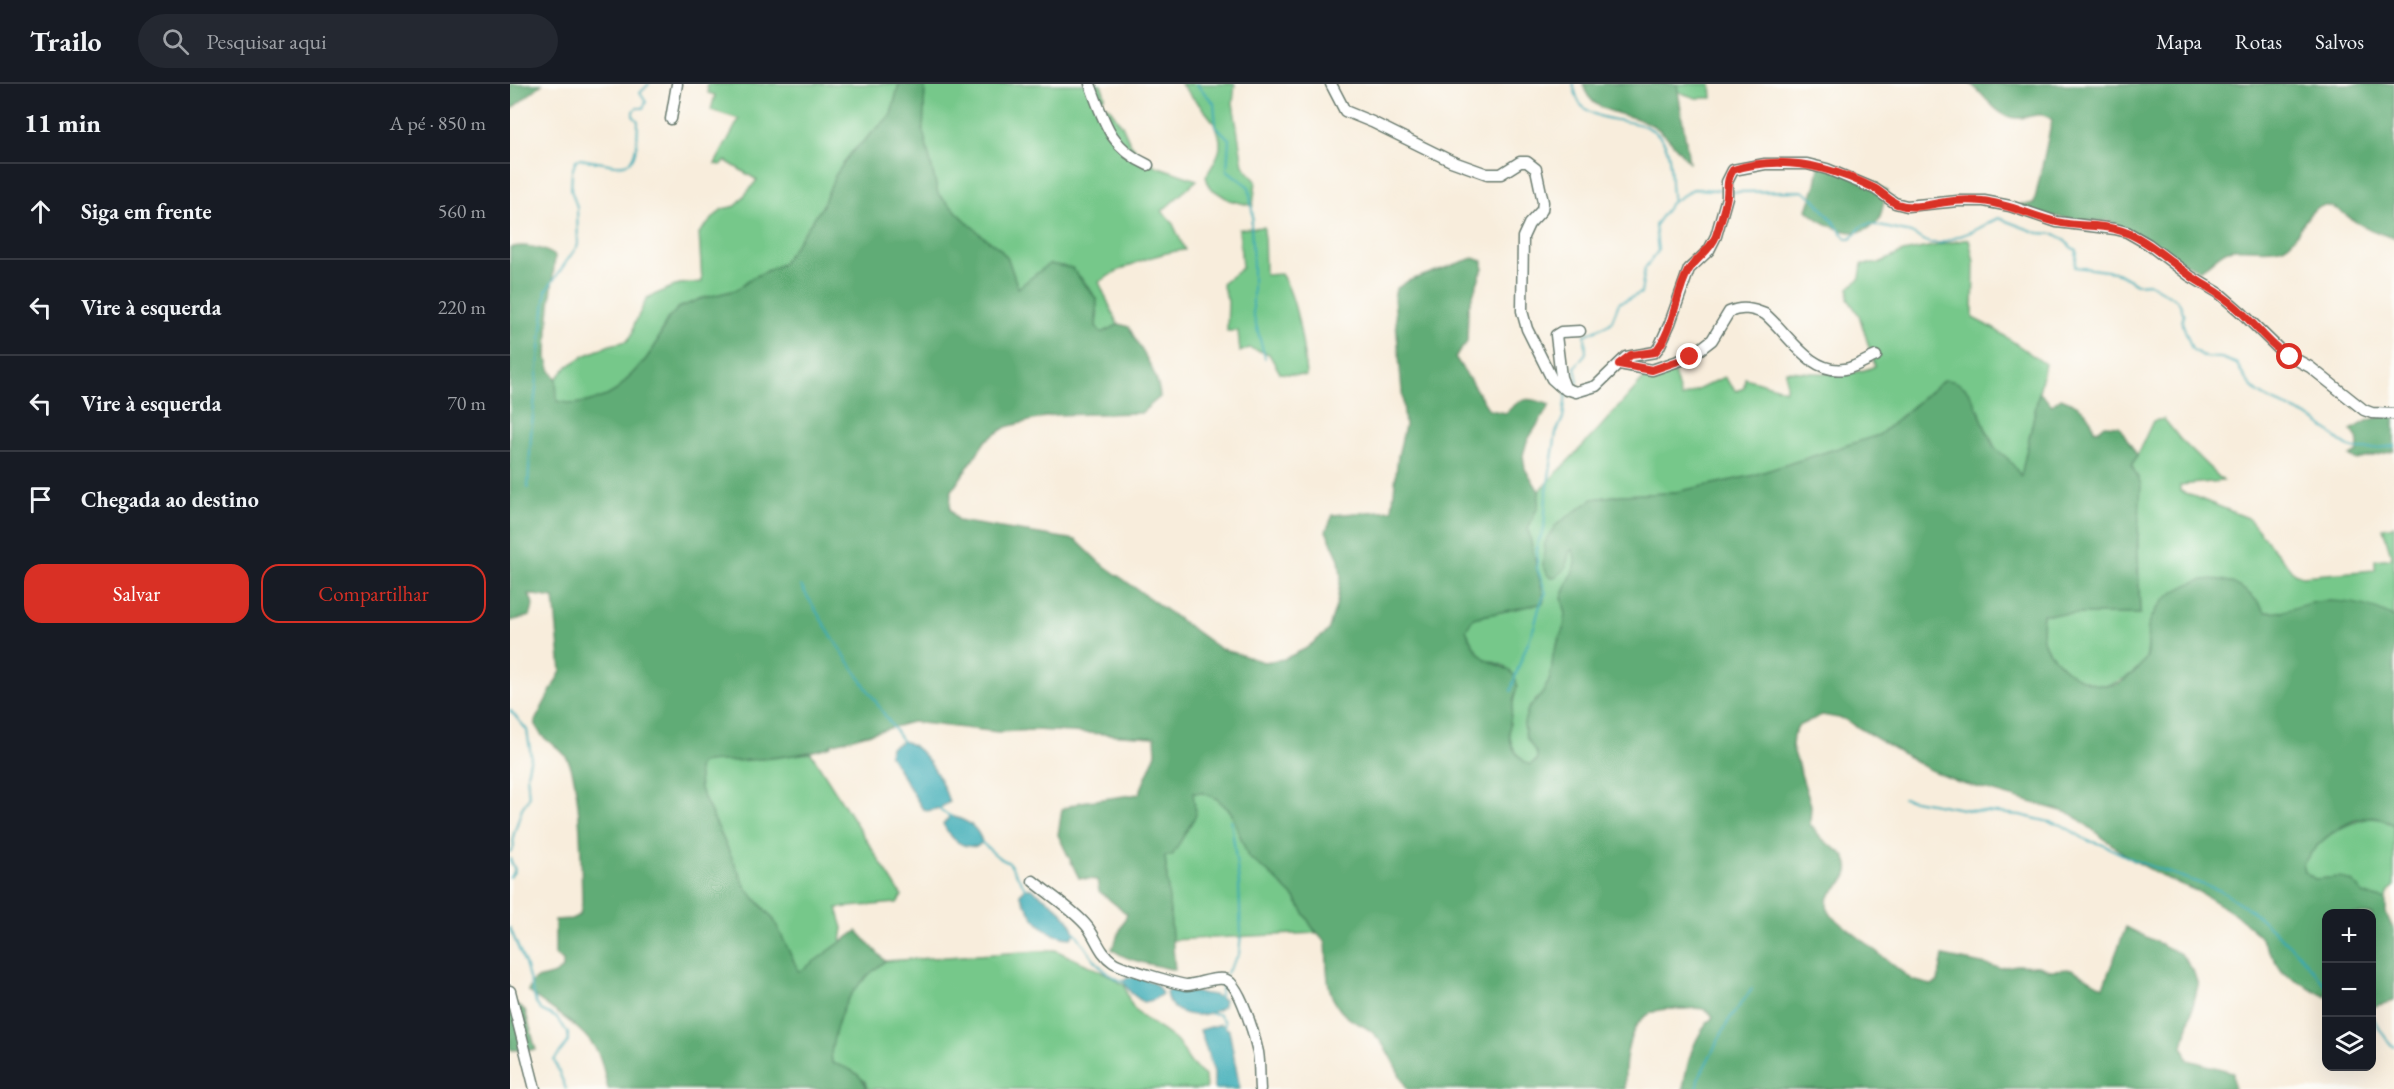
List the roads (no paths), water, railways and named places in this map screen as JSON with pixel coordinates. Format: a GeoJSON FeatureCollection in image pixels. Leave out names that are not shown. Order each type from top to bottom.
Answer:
{"type":"FeatureCollection","features":[{"type":"Feature","properties":{"kind":"street"},"geometry":{"type":"LineString","coordinates":[[671,118],[677,84]]}},
{"type":"Feature","properties":{"kind":"street"},"geometry":{"type":"LineString","coordinates":[[1090,84],[1102,116],[1120,148],[1131,158],[1148,165]]}},
{"type":"Feature","properties":{"kind":"street"},"geometry":{"type":"LineString","coordinates":[[1331,84],[1340,104],[1346,111],[1379,124],[1451,161],[1495,176],[1507,172],[1520,162],[1527,162],[1536,169],[1543,202],[1542,210],[1529,224],[1523,237],[1522,312],[1527,329],[1547,372],[1556,384],[1566,390],[1576,392],[1590,389],[1631,355],[1655,352],[1670,323],[1689,269],[1709,250],[1716,236],[1726,196],[1727,182],[1733,170],[1765,164],[1789,163],[1807,164],[1827,169],[1875,189],[1896,203],[1907,206],[1984,201],[2010,206],[2057,222],[2115,228],[2127,232],[2148,244],[2190,276],[2219,293],[2282,352],[2310,367],[2364,410],[2372,413],[2394,414]]}},
{"type":"Feature","properties":{"kind":"street"},"geometry":{"type":"LineString","coordinates":[[1619,364],[1652,370],[1681,361],[1706,346],[1719,331],[1729,312],[1744,308],[1765,314],[1816,363],[1834,369],[1845,369],[1876,356]]}},
{"type":"Feature","properties":{"kind":"street"},"geometry":{"type":"LineString","coordinates":[[1566,390],[1561,377],[1556,334],[1580,331]]}},
{"type":"Feature","properties":{"kind":"street"},"geometry":{"type":"LineString","coordinates":[[1033,881],[1088,927],[1096,944],[1112,962],[1186,985],[1224,979],[1230,981],[1248,1016],[1258,1052],[1260,1089]]}},
{"type":"Feature","properties":{"kind":"street"},"geometry":{"type":"LineString","coordinates":[[510,991],[535,1089]]}},
{"type":"Feature","properties":{"kind":"water"},"geometry":{"type":"Polygon","coordinates":[[[903,741],[919,750],[932,766],[942,784],[949,802],[940,808],[927,811],[922,808],[889,754],[891,747],[903,741]]]}},
{"type":"Feature","properties":{"kind":"water"},"geometry":{"type":"Polygon","coordinates":[[[950,816],[970,824],[982,842],[972,847],[957,842],[943,824],[950,816]]]}},
{"type":"Feature","properties":{"kind":"water"},"geometry":{"type":"Polygon","coordinates":[[[1026,888],[1038,893],[1063,914],[1075,933],[1071,938],[1053,934],[1034,918],[1020,894],[1026,888]]]}},
{"type":"Feature","properties":{"kind":"water"},"geometry":{"type":"Polygon","coordinates":[[[1127,977],[1148,980],[1160,989],[1162,994],[1153,1000],[1143,1002],[1131,993],[1123,981],[1127,977]]]}},
{"type":"Feature","properties":{"kind":"water"},"geometry":{"type":"Polygon","coordinates":[[[1171,989],[1214,995],[1224,1000],[1223,1006],[1207,1014],[1180,1012],[1168,1001],[1166,992],[1171,989]]]}},
{"type":"Feature","properties":{"kind":"water"},"geometry":{"type":"Polygon","coordinates":[[[1221,1024],[1229,1030],[1240,1089],[1214,1089],[1214,1072],[1200,1030],[1221,1024]]]}},
{"type":"Feature","properties":{"kind":"waterway"},"geometry":{"type":"LineString","coordinates":[[528,488],[531,435],[546,291],[578,245],[577,207],[571,190],[572,172],[576,160],[579,159],[618,165],[631,161],[635,153],[638,121],[633,116],[633,111],[643,108],[646,102],[640,93],[649,84]]}},
{"type":"Feature","properties":{"kind":"waterway"},"geometry":{"type":"LineString","coordinates":[[1196,84],[1214,103],[1216,126],[1229,139],[1227,170],[1249,187],[1253,218],[1251,223],[1253,313],[1265,358]]}},
{"type":"Feature","properties":{"kind":"waterway"},"geometry":{"type":"LineString","coordinates":[[1573,84],[1581,105],[1591,113],[1639,124],[1659,135],[1668,153],[1673,201]]}},
{"type":"Feature","properties":{"kind":"waterway"},"geometry":{"type":"LineString","coordinates":[[1573,387],[1578,382],[1575,367],[1586,353],[1585,335],[1611,323],[1619,303],[1641,293],[1645,268],[1658,251],[1655,225],[1671,203],[1693,189],[1721,190]]}},
{"type":"Feature","properties":{"kind":"waterway"},"geometry":{"type":"LineString","coordinates":[[1733,192],[1802,191],[1814,198],[1847,239],[1851,239],[1862,226],[1870,224],[1911,233],[1929,243],[1941,243],[1973,231],[1998,218],[2038,233],[2055,234],[2077,250],[2075,267],[2115,272],[2137,284],[2149,283],[2177,300],[2184,315],[2182,322],[2192,349],[2204,357],[2221,358],[2237,364],[2244,377],[2260,394],[2314,420],[2352,448],[2394,446]]}},
{"type":"Feature","properties":{"kind":"waterway"},"geometry":{"type":"LineString","coordinates":[[1511,691],[1540,604],[1546,593],[1537,568],[1537,544],[1544,530],[1546,497],[1556,433],[1563,418],[1566,393]]}},
{"type":"Feature","properties":{"kind":"waterway"},"geometry":{"type":"LineString","coordinates":[[801,586],[832,637],[903,742]]}},
{"type":"Feature","properties":{"kind":"waterway"},"geometry":{"type":"LineString","coordinates":[[510,710],[527,730],[531,756],[527,774],[529,798],[522,808],[513,837],[514,847],[510,852]]}},
{"type":"Feature","properties":{"kind":"waterway"},"geometry":{"type":"LineString","coordinates":[[1903,798],[1974,811],[2020,815],[2062,825],[2088,841],[2221,891],[2252,911],[2299,954],[2322,981]]}},
{"type":"Feature","properties":{"kind":"waterway"},"geometry":{"type":"LineString","coordinates":[[940,808],[952,817]]}},
{"type":"Feature","properties":{"kind":"waterway"},"geometry":{"type":"LineString","coordinates":[[1226,974],[1239,954],[1241,934],[1239,883],[1231,820]]}},
{"type":"Feature","properties":{"kind":"waterway"},"geometry":{"type":"LineString","coordinates":[[981,842],[998,857],[1009,863],[1026,889]]}},
{"type":"Feature","properties":{"kind":"waterway"},"geometry":{"type":"LineString","coordinates":[[510,859],[515,870],[510,877]]}},
{"type":"Feature","properties":{"kind":"waterway"},"geometry":{"type":"LineString","coordinates":[[510,928],[525,964],[536,1003],[541,1010],[557,1018],[568,1033],[568,1042],[554,1060],[566,1089]]}},
{"type":"Feature","properties":{"kind":"waterway"},"geometry":{"type":"LineString","coordinates":[[1075,932],[1101,967],[1124,982]]}},
{"type":"Feature","properties":{"kind":"waterway"},"geometry":{"type":"LineString","coordinates":[[1219,998],[1223,983]]}},
{"type":"Feature","properties":{"kind":"waterway"},"geometry":{"type":"LineString","coordinates":[[1697,1089],[1698,1079],[1729,1020],[1752,989]]}},
{"type":"Feature","properties":{"kind":"waterway"},"geometry":{"type":"LineString","coordinates":[[1211,1014],[1218,1014],[1225,1022],[1224,1028]]}},
{"type":"Feature","properties":{"kind":"waterway"},"geometry":{"type":"LineString","coordinates":[[2376,1023],[2394,1047]]}}]}
